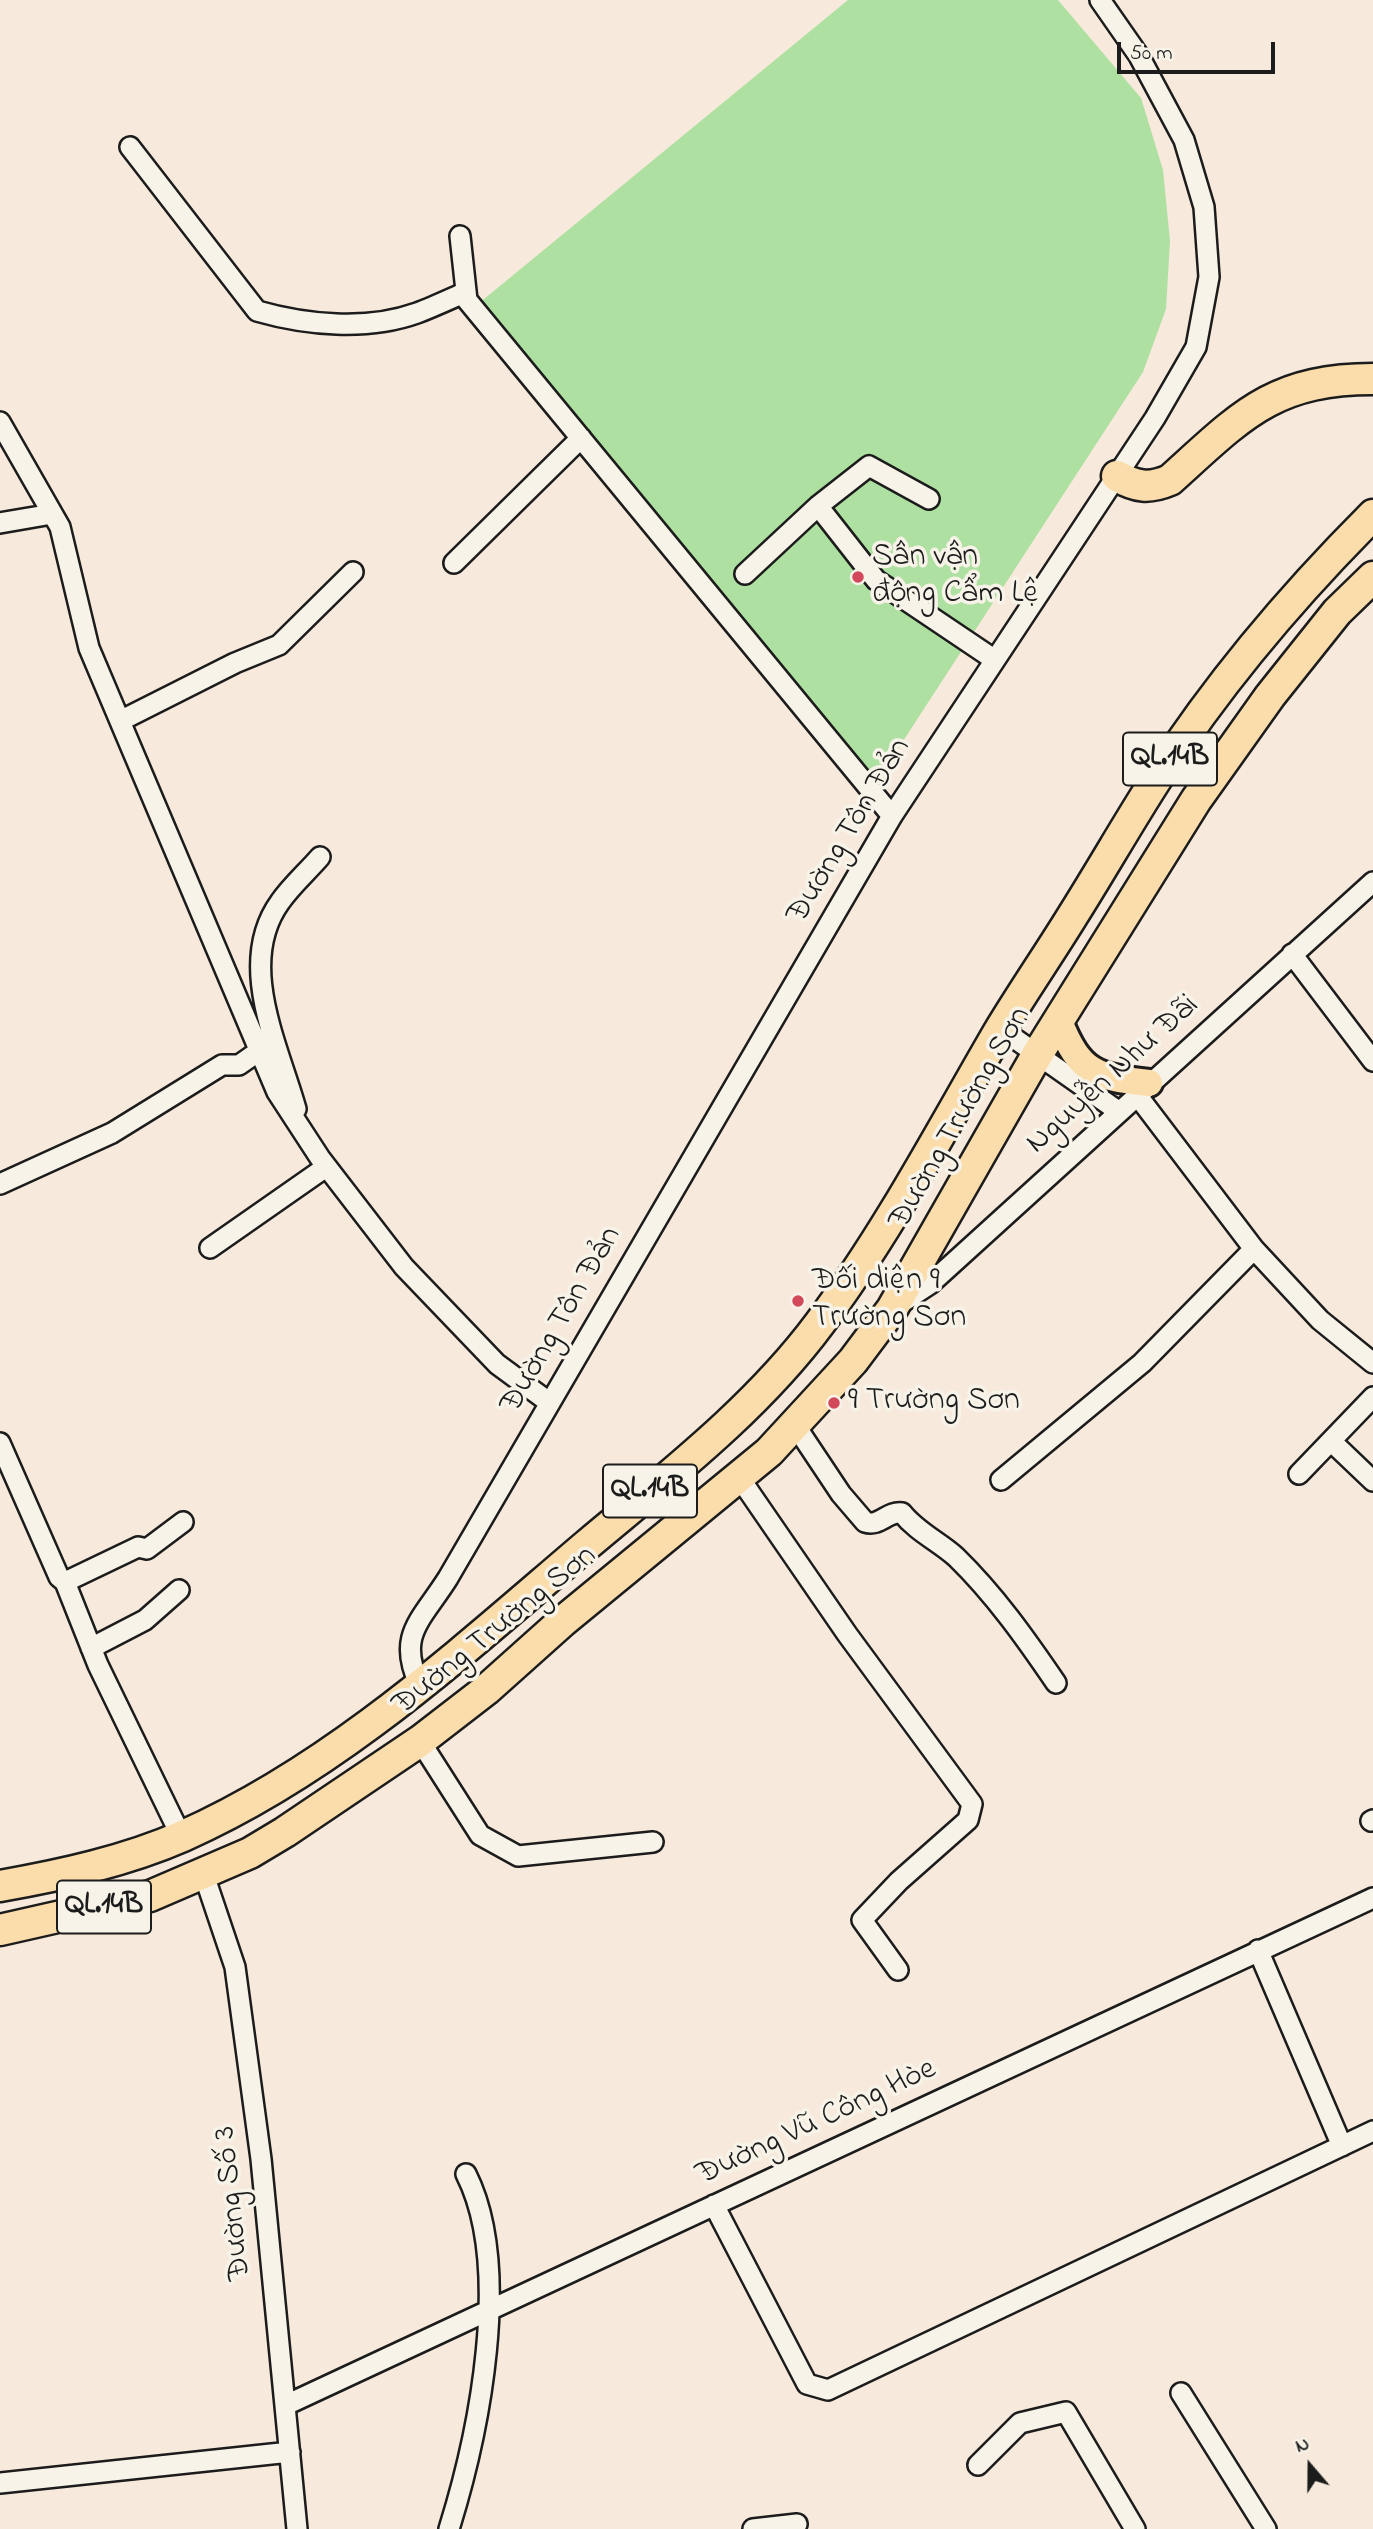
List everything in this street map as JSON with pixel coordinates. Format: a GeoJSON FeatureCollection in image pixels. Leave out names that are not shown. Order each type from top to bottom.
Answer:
{"type":"FeatureCollection","features":[{"type":"Feature","properties":{"kind":"highway"},"geometry":{"type":"LineString","coordinates":[[1117,477],[1132,485],[1158,485],[1170,480],[1243,414],[1276,396],[1335,380],[1373,379]]}},
{"type":"Feature","properties":{"kind":"highway","name":"Đường Trường Sơn"},"geometry":{"type":"LineString","coordinates":[[2,1883],[83,1869],[181,1836],[293,1779],[420,1686],[649,1492],[758,1395],[797,1353],[855,1273],[909,1189],[1001,1029],[1159,775],[1232,673],[1305,583],[1373,515]]}},
{"type":"Feature","properties":{"kind":"highway","name":"Đường Trường Sơn"},"geometry":{"type":"LineString","coordinates":[[0,1930],[150,1896],[204,1875],[250,1853],[285,1832],[420,1741],[486,1690],[562,1622],[739,1477],[795,1425],[853,1361],[892,1309],[1037,1055],[1196,800],[1270,696],[1337,612],[1373,577]]}},
{"type":"Feature","properties":{"kind":"main road"},"geometry":{"type":"LineString","coordinates":[[1059,1021],[1071,1050],[1091,1072],[1143,1089]]}},
{"type":"Feature","properties":{"kind":"street","name":"Đường Tôn Đản"},"geometry":{"type":"LineString","coordinates":[[420,1686],[409,1662],[410,1639],[892,816],[1156,418],[1196,347],[1209,277],[1204,207],[1184,140],[1139,56],[1100,0]]}},
{"type":"Feature","properties":{"kind":"street"},"geometry":{"type":"LineString","coordinates":[[131,147],[257,311],[290,321],[321,324],[370,321],[414,314],[466,292]]}},
{"type":"Feature","properties":{"kind":"street"},"geometry":{"type":"LineString","coordinates":[[460,236],[467,300],[892,816]]}},
{"type":"Feature","properties":{"kind":"street"},"geometry":{"type":"LineString","coordinates":[[0,422],[60,527],[89,648],[277,1092],[326,1167],[404,1267],[497,1364],[550,1403]]}},
{"type":"Feature","properties":{"kind":"street"},"geometry":{"type":"LineString","coordinates":[[454,563],[581,438]]}},
{"type":"Feature","properties":{"kind":"street"},"geometry":{"type":"LineString","coordinates":[[745,574],[818,506],[869,466],[929,499]]}},
{"type":"Feature","properties":{"kind":"street"},"geometry":{"type":"LineString","coordinates":[[818,506],[876,580],[995,660]]}},
{"type":"Feature","properties":{"kind":"street"},"geometry":{"type":"LineString","coordinates":[[0,523],[52,514]]}},
{"type":"Feature","properties":{"kind":"street"},"geometry":{"type":"LineString","coordinates":[[120,721],[234,663],[279,645],[353,572]]}},
{"type":"Feature","properties":{"kind":"street"},"geometry":{"type":"LineString","coordinates":[[301,1130],[267,1018],[259,953],[279,903],[320,857]]}},
{"type":"Feature","properties":{"kind":"street","name":"Nguyễn Như Đãi"},"geometry":{"type":"LineString","coordinates":[[892,1309],[930,1284],[1373,881]]}},
{"type":"Feature","properties":{"kind":"street"},"geometry":{"type":"LineString","coordinates":[[1292,954],[1373,1061]]}},
{"type":"Feature","properties":{"kind":"street"},"geometry":{"type":"LineString","coordinates":[[1001,1029],[1118,1111]]}},
{"type":"Feature","properties":{"kind":"street"},"geometry":{"type":"LineString","coordinates":[[0,1184],[111,1133],[222,1065],[239,1065],[260,1051]]}},
{"type":"Feature","properties":{"kind":"street"},"geometry":{"type":"LineString","coordinates":[[1143,1089],[1254,1249],[1320,1320],[1373,1363]]}},
{"type":"Feature","properties":{"kind":"street"},"geometry":{"type":"LineString","coordinates":[[210,1248],[326,1167]]}},
{"type":"Feature","properties":{"kind":"street"},"geometry":{"type":"LineString","coordinates":[[1001,1480],[1142,1363],[1254,1249]]}},
{"type":"Feature","properties":{"kind":"street"},"geometry":{"type":"LineString","coordinates":[[1299,1474],[1373,1398]]}},
{"type":"Feature","properties":{"kind":"street"},"geometry":{"type":"LineString","coordinates":[[795,1425],[841,1494],[865,1522],[876,1523],[891,1514],[902,1513],[915,1528],[954,1556],[1016,1625],[1056,1683]]}},
{"type":"Feature","properties":{"kind":"street"},"geometry":{"type":"LineString","coordinates":[[1331,1441],[1373,1481]]}},
{"type":"Feature","properties":{"kind":"street"},"geometry":{"type":"LineString","coordinates":[[0,1443],[59,1577],[65,1582],[91,1648],[156,1789],[181,1836]]}},
{"type":"Feature","properties":{"kind":"street"},"geometry":{"type":"LineString","coordinates":[[739,1477],[848,1634],[972,1804],[968,1820],[899,1881],[862,1920],[898,1970]]}},
{"type":"Feature","properties":{"kind":"street"},"geometry":{"type":"LineString","coordinates":[[65,1582],[138,1547],[147,1549],[183,1522]]}},
{"type":"Feature","properties":{"kind":"street"},"geometry":{"type":"LineString","coordinates":[[91,1648],[145,1620],[179,1590]]}},
{"type":"Feature","properties":{"kind":"street"},"geometry":{"type":"LineString","coordinates":[[420,1741],[480,1835],[518,1856],[653,1842]]}},
{"type":"Feature","properties":{"kind":"street","name":"Đường Số 3"},"geometry":{"type":"LineString","coordinates":[[204,1875],[235,1967],[261,2159],[297,2529]]}},
{"type":"Feature","properties":{"kind":"street","name":"Đường Vũ Công Hòe"},"geometry":{"type":"LineString","coordinates":[[286,2405],[1373,1898]]}},
{"type":"Feature","properties":{"kind":"street"},"geometry":{"type":"LineString","coordinates":[[1258,1950],[1342,2146]]}},
{"type":"Feature","properties":{"kind":"street"},"geometry":{"type":"LineString","coordinates":[[714,2205],[807,2384],[828,2390],[1373,2131]]}},
{"type":"Feature","properties":{"kind":"street"},"geometry":{"type":"LineString","coordinates":[[449,2529],[459,2496],[482,2378],[490,2309],[482,2223],[466,2174]]}},
{"type":"Feature","properties":{"kind":"street"},"geometry":{"type":"LineString","coordinates":[[1181,2393],[1266,2529]]}},
{"type":"Feature","properties":{"kind":"street"},"geometry":{"type":"LineString","coordinates":[[978,2465],[1020,2423],[1066,2412],[1135,2529]]}},
{"type":"Feature","properties":{"kind":"street"},"geometry":{"type":"LineString","coordinates":[[0,2483],[290,2452]]}},
{"type":"Feature","properties":{"kind":"street"},"geometry":{"type":"LineString","coordinates":[[753,2529],[797,2524]]}},
{"type":"Feature","properties":{"kind":"green space","name":"Sân vận động Cẩm Lệ"},"geometry":{"type":"Polygon","coordinates":[[[848,0],[1058,0],[1141,98],[1163,170],[1170,241],[1166,309],[1143,372],[877,781],[478,304],[848,0]]]}},
{"type":"Feature","properties":{"kind":"place","name":"Sân vận động Cẩm Lệ"},"geometry":{"type":"Point","coordinates":[858,577]}},
{"type":"Feature","properties":{"kind":"place","name":"Đối diện 9 Trường Sơn"},"geometry":{"type":"Point","coordinates":[798,1301]}},
{"type":"Feature","properties":{"kind":"place","name":"9 Trường Sơn"},"geometry":{"type":"Point","coordinates":[834,1403]}}]}
